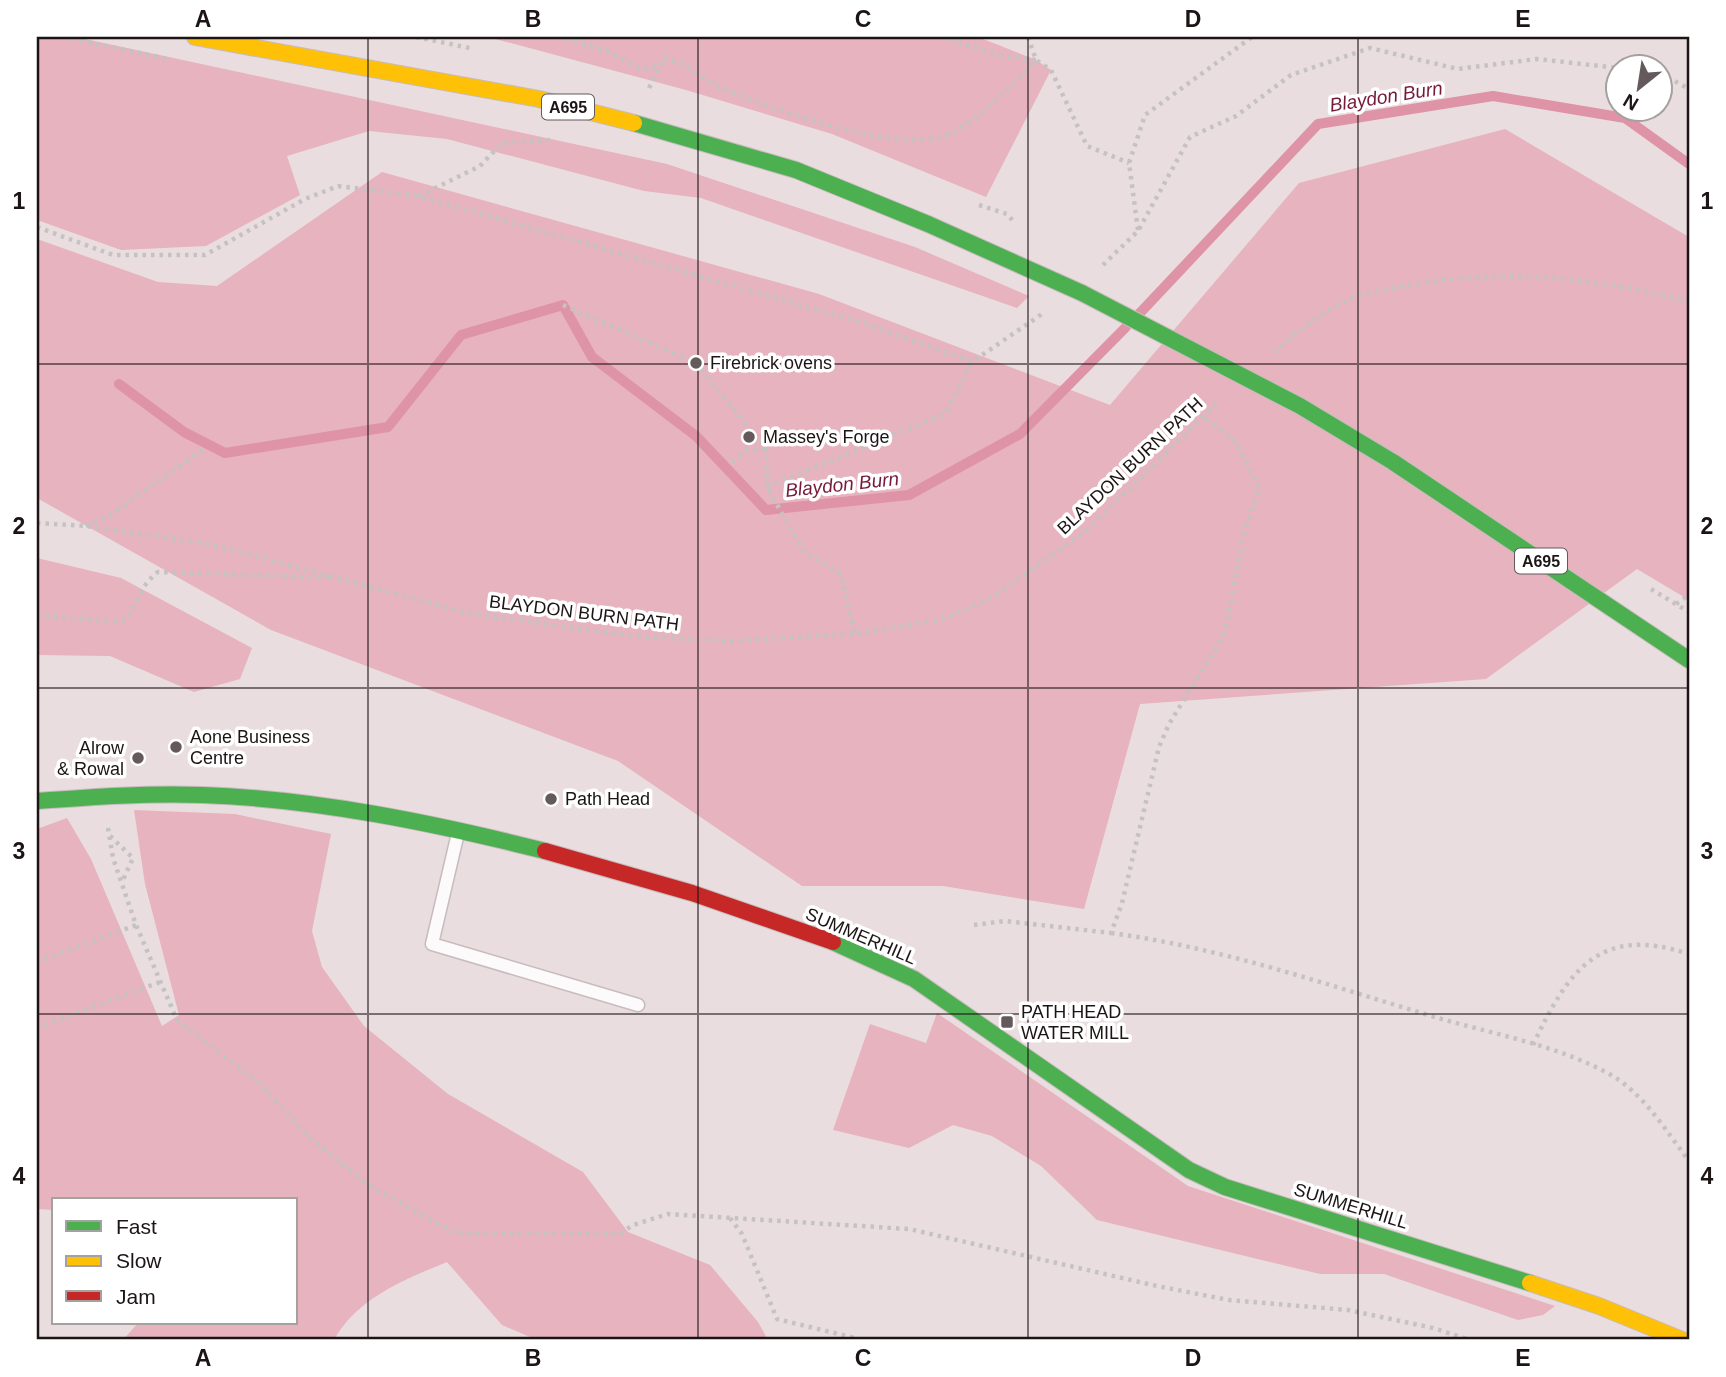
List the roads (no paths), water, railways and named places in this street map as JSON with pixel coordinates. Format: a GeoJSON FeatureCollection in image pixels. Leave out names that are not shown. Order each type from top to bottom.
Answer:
{"type":"FeatureCollection","features":[{"type":"Feature","properties":{"kind":"street","name":"A695"},"geometry":{"type":"LineString","coordinates":[[195,37],[391,71],[591,112],[796,170],[928,224],[1077,289],[1300,406],[1393,462],[1689,660]]}},
{"type":"Feature","properties":{"kind":"street","name":"SUMMERHILL"},"geometry":{"type":"LineString","coordinates":[[37,801],[145,794],[257,799],[458,832],[552,852],[734,906],[864,955],[914,979],[1189,1170],[1224,1187],[1599,1306],[1682,1340]]}},
{"type":"Feature","properties":{"kind":"lane"},"geometry":{"type":"LineString","coordinates":[[458,832],[432,944],[638,1005]]}},
{"type":"Feature","properties":{"kind":"waterway","name":"Blaydon Burn"},"geometry":{"type":"LineString","coordinates":[[1139,314],[1318,124],[1493,96],[1625,118],[1689,164]]}},
{"type":"Feature","properties":{"kind":"waterway","name":"Blaydon Burn"},"geometry":{"type":"LineString","coordinates":[[119,384],[184,432],[225,453],[388,427],[461,335],[563,305],[592,357],[696,436],[766,510],[909,495],[1020,434],[1126,327]]}},
{"type":"Feature","properties":{"kind":"place","name":"Firebrick ovens"},"geometry":{"type":"Point","coordinates":[696,363]}},
{"type":"Feature","properties":{"kind":"place","name":"Massey's Forge"},"geometry":{"type":"Point","coordinates":[749,437]}},
{"type":"Feature","properties":{"kind":"place","name":"Aone Business Centre"},"geometry":{"type":"Point","coordinates":[176,747]}},
{"type":"Feature","properties":{"kind":"place","name":"Alrow & Rowal"},"geometry":{"type":"Point","coordinates":[138,758]}},
{"type":"Feature","properties":{"kind":"place","name":"Path Head"},"geometry":{"type":"Point","coordinates":[551,799]}},
{"type":"Feature","properties":{"kind":"place","name":"PATH HEAD WATER MILL"},"geometry":{"type":"Point","coordinates":[1007,1022]}}]}
